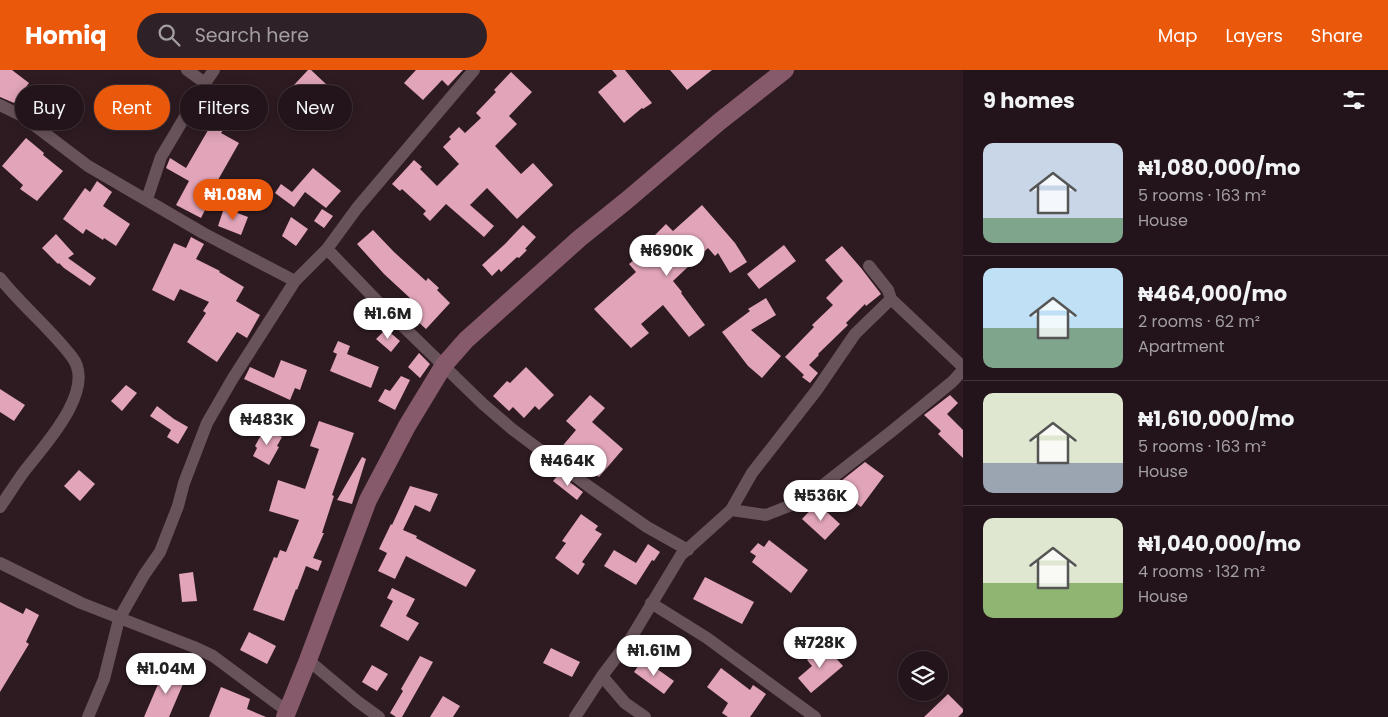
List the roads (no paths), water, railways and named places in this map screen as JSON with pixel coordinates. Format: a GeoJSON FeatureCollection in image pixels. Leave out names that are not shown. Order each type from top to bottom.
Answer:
{"type":"FeatureCollection","features":[{"type":"Feature","properties":{"kind":"main road"},"geometry":{"type":"LineString","coordinates":[[286,714],[368,500],[406,426],[444,365],[466,340],[580,238],[719,122],[785,70]]}},
{"type":"Feature","properties":{"kind":"street"},"geometry":{"type":"LineString","coordinates":[[187,70],[204,83]]}},
{"type":"Feature","properties":{"kind":"street"},"geometry":{"type":"LineString","coordinates":[[147,199],[162,157],[204,83],[214,70]]}},
{"type":"Feature","properties":{"kind":"street"},"geometry":{"type":"LineString","coordinates":[[88,717],[104,679],[119,619],[144,575],[160,552],[207,423],[233,378],[295,281],[327,249],[357,208],[474,70]]}},
{"type":"Feature","properties":{"kind":"street"},"geometry":{"type":"LineString","coordinates":[[0,105],[22,116],[88,166],[204,233],[295,281]]}},
{"type":"Feature","properties":{"kind":"street"},"geometry":{"type":"LineString","coordinates":[[327,249],[381,305],[483,404],[520,435],[647,528],[688,550]]}},
{"type":"Feature","properties":{"kind":"street"},"geometry":{"type":"LineString","coordinates":[[730,510],[766,515],[799,502],[892,431],[952,382],[963,369],[890,299],[888,290],[869,266]]}},
{"type":"Feature","properties":{"kind":"street"},"geometry":{"type":"LineString","coordinates":[[0,278],[74,359],[78,372],[78,388],[60,425],[19,478],[0,507]]}},
{"type":"Feature","properties":{"kind":"street"},"geometry":{"type":"LineString","coordinates":[[575,717],[602,676],[631,638],[681,555],[730,510],[752,473],[816,391],[855,334],[890,299]]}},
{"type":"Feature","properties":{"kind":"street"},"geometry":{"type":"LineString","coordinates":[[0,563],[81,603],[213,656],[286,714]]}},
{"type":"Feature","properties":{"kind":"street"},"geometry":{"type":"LineString","coordinates":[[651,603],[707,638],[815,717]]}},
{"type":"Feature","properties":{"kind":"street"},"geometry":{"type":"LineString","coordinates":[[308,660],[379,717]]}},
{"type":"Feature","properties":{"kind":"street"},"geometry":{"type":"LineString","coordinates":[[602,676],[625,703],[645,717]]}}]}
